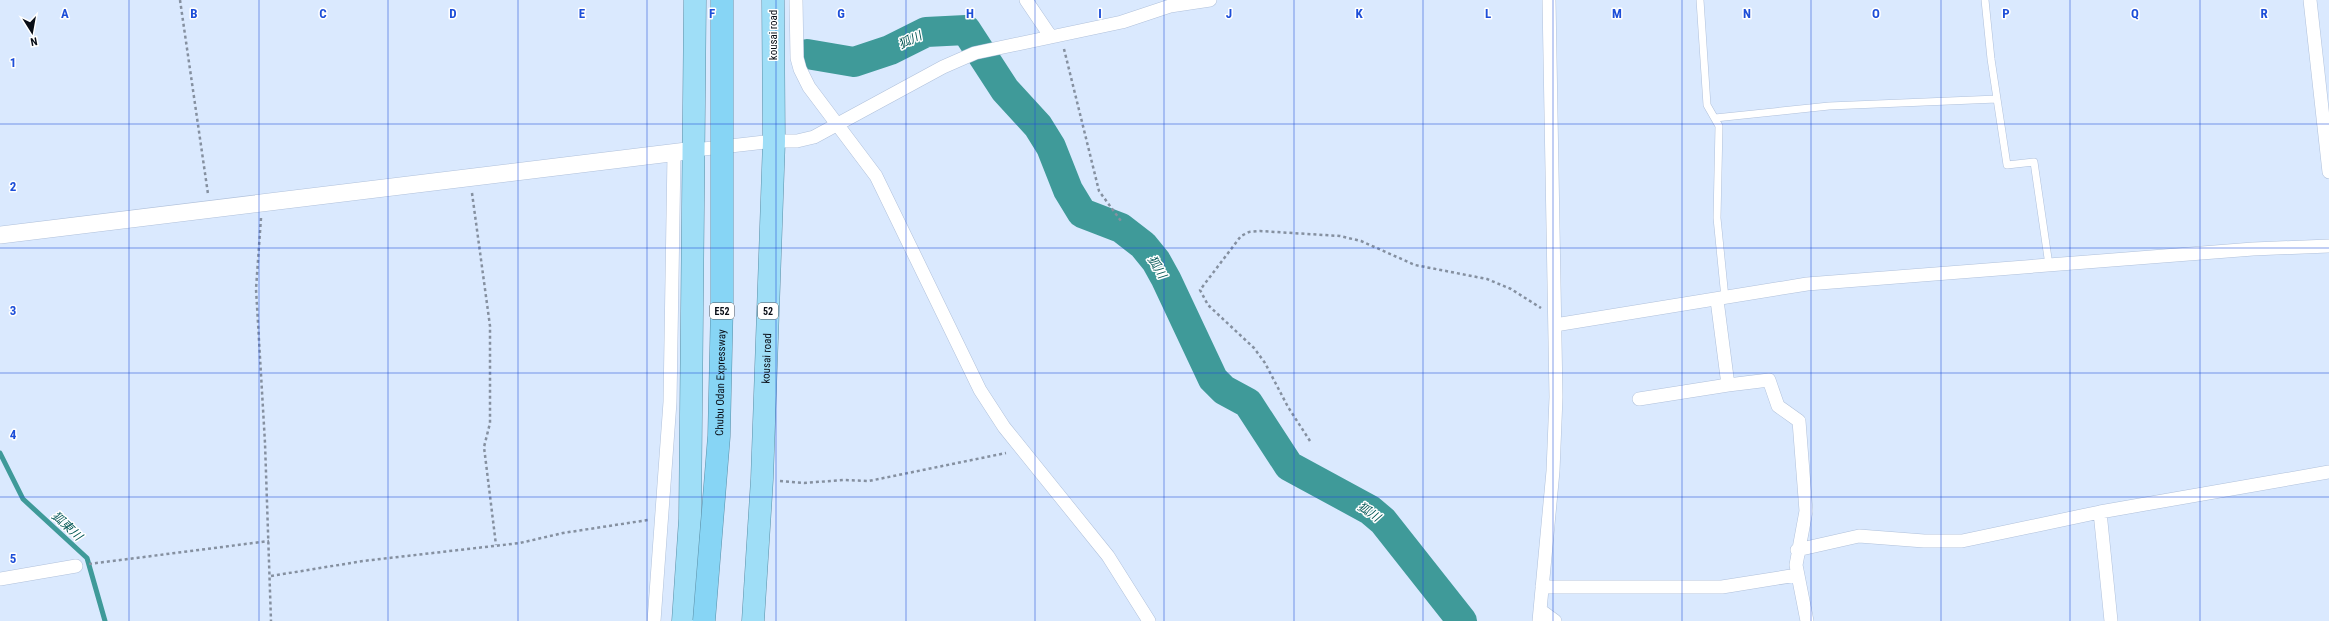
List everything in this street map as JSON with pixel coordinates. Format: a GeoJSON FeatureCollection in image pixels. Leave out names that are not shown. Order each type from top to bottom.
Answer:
{"type":"FeatureCollection","features":[{"type":"Feature","properties":{"kind":"highway"},"geometry":{"type":"LineString","coordinates":[[683,621],[690,519],[684,152],[695,0]]}},
{"type":"Feature","properties":{"kind":"highway","name":"Chubu Odan Expressway"},"geometry":{"type":"LineString","coordinates":[[704,621],[719,436],[722,296],[722,0]]}},
{"type":"Feature","properties":{"kind":"highway","name":"kousai road"},"geometry":{"type":"LineString","coordinates":[[753,621],[762,479],[774,141],[773,0]]}},
{"type":"Feature","properties":{"kind":"street"},"geometry":{"type":"LineString","coordinates":[[796,0],[797,58],[800,69],[809,87],[839,124],[876,176],[980,390],[1022,450],[1108,556],[1149,621]]}},
{"type":"Feature","properties":{"kind":"street"},"geometry":{"type":"LineString","coordinates":[[1026,0],[1056,36]]}},
{"type":"Feature","properties":{"kind":"street"},"geometry":{"type":"LineString","coordinates":[[0,235],[774,141],[797,141],[808,138],[839,124],[943,67],[975,53],[996,50],[1122,22],[1170,6],[1210,0]]}},
{"type":"Feature","properties":{"kind":"street"},"geometry":{"type":"LineString","coordinates":[[1549,0],[1556,397],[1553,464],[1540,614],[1555,621]]}},
{"type":"Feature","properties":{"kind":"street"},"geometry":{"type":"LineString","coordinates":[[2310,0],[2326,128],[2329,172]]}},
{"type":"Feature","properties":{"kind":"street"},"geometry":{"type":"LineString","coordinates":[[654,621],[670,402],[684,152]]}},
{"type":"Feature","properties":{"kind":"street"},"geometry":{"type":"LineString","coordinates":[[1555,321],[1721,299],[1807,284],[2253,249],[2329,246]]}},
{"type":"Feature","properties":{"kind":"street"},"geometry":{"type":"LineString","coordinates":[[1721,299],[1728,386]]}},
{"type":"Feature","properties":{"kind":"street"},"geometry":{"type":"LineString","coordinates":[[1639,399],[1769,380],[1778,406],[1799,421],[1806,511],[1797,550],[1797,575],[1807,621]]}},
{"type":"Feature","properties":{"kind":"street"},"geometry":{"type":"LineString","coordinates":[[1797,550],[1859,536],[1924,541],[1962,541],[2100,512],[2329,472]]}},
{"type":"Feature","properties":{"kind":"street"},"geometry":{"type":"LineString","coordinates":[[2100,512],[2110,621]]}},
{"type":"Feature","properties":{"kind":"street"},"geometry":{"type":"LineString","coordinates":[[0,579],[76,566]]}},
{"type":"Feature","properties":{"kind":"street"},"geometry":{"type":"LineString","coordinates":[[1542,587],[1722,587],[1797,575]]}},
{"type":"Feature","properties":{"kind":"lane"},"geometry":{"type":"LineString","coordinates":[[1700,0],[1707,105],[1719,126],[1717,218],[1721,299]]}},
{"type":"Feature","properties":{"kind":"lane"},"geometry":{"type":"LineString","coordinates":[[1985,0],[2007,165],[2034,162],[2049,265]]}},
{"type":"Feature","properties":{"kind":"lane"},"geometry":{"type":"LineString","coordinates":[[1715,118],[1829,106],[1997,99]]}},
{"type":"Feature","properties":{"kind":"path"},"geometry":{"type":"LineString","coordinates":[[180,0],[210,210]]}},
{"type":"Feature","properties":{"kind":"path"},"geometry":{"type":"LineString","coordinates":[[1056,36],[1099,191],[1121,221]]}},
{"type":"Feature","properties":{"kind":"path"},"geometry":{"type":"LineString","coordinates":[[471,178],[490,326],[490,423],[484,447],[496,545]]}},
{"type":"Feature","properties":{"kind":"path"},"geometry":{"type":"LineString","coordinates":[[262,204],[256,289],[271,576],[271,621]]}},
{"type":"Feature","properties":{"kind":"path"},"geometry":{"type":"LineString","coordinates":[[1310,442],[1288,407],[1265,363],[1254,348],[1208,306],[1200,290],[1241,236],[1249,232],[1260,231],[1340,236],[1361,241],[1415,265],[1487,279],[1511,289],[1555,321]]}},
{"type":"Feature","properties":{"kind":"path"},"geometry":{"type":"LineString","coordinates":[[762,479],[804,483],[842,480],[869,481],[950,463],[1022,450]]}},
{"type":"Feature","properties":{"kind":"path"},"geometry":{"type":"LineString","coordinates":[[271,576],[363,561],[520,543],[563,533],[662,518]]}},
{"type":"Feature","properties":{"kind":"path"},"geometry":{"type":"LineString","coordinates":[[98,563],[269,541]]}},
{"type":"Feature","properties":{"kind":"waterway","name":"狐川"},"geometry":{"type":"LineString","coordinates":[[807,54],[854,62],[890,50],[926,32],[966,30],[1005,90],[1038,126],[1051,147],[1068,190],[1082,213],[1121,228],[1143,245],[1156,261],[1213,379],[1224,390],[1248,403],[1289,466],[1370,510],[1383,521],[1462,621]]}},
{"type":"Feature","properties":{"kind":"waterway","name":"狐東川"},"geometry":{"type":"LineString","coordinates":[[0,453],[23,499],[87,558],[105,621]]}}]}
